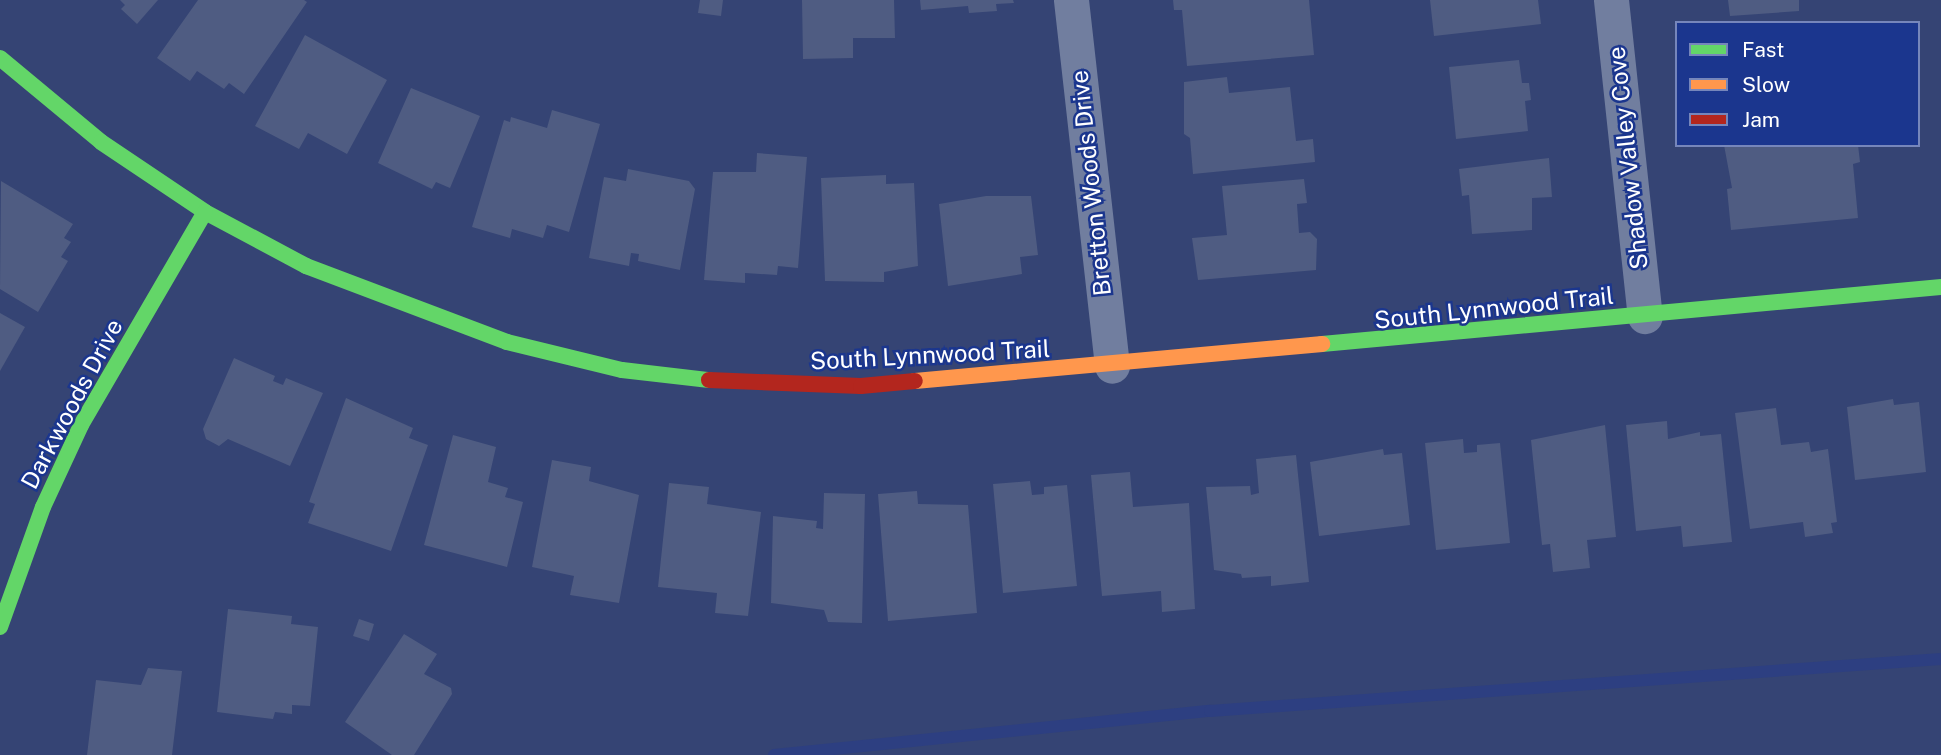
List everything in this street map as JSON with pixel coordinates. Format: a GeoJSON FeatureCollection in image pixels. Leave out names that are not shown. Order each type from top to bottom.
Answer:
{"type":"FeatureCollection","features":[{"type":"Feature","properties":{"kind":"street","name":"Bretton Woods Drive"},"geometry":{"type":"LineString","coordinates":[[1071,0],[1112,366]]}},
{"type":"Feature","properties":{"kind":"street","name":"Shadow Valley Cove"},"geometry":{"type":"LineString","coordinates":[[1611,0],[1645,316]]}},
{"type":"Feature","properties":{"kind":"street","name":"South Lynnwood Trail"},"geometry":{"type":"LineString","coordinates":[[0,58],[101,142],[205,212],[306,266],[408,308],[507,342],[622,370],[742,384],[861,386],[1112,366],[1941,287]]}},
{"type":"Feature","properties":{"kind":"street","name":"Darkwoods Drive"},"geometry":{"type":"LineString","coordinates":[[0,627],[43,506],[81,425],[205,212]]}},
{"type":"Feature","properties":{"kind":"building"},"geometry":{"type":"Polygon","coordinates":[[[120,0],[158,0],[137,24],[121,9],[125,5],[120,0]]]}},
{"type":"Feature","properties":{"kind":"building"},"geometry":{"type":"Polygon","coordinates":[[[198,0],[307,2],[244,94],[229,83],[224,89],[197,71],[190,81],[157,58],[198,0]]]}},
{"type":"Feature","properties":{"kind":"building"},"geometry":{"type":"Polygon","coordinates":[[[700,0],[723,0],[721,16],[698,13],[700,0]]]}},
{"type":"Feature","properties":{"kind":"building"},"geometry":{"type":"Polygon","coordinates":[[[802,0],[894,0],[895,38],[853,38],[853,58],[803,59],[802,0]]]}},
{"type":"Feature","properties":{"kind":"building"},"geometry":{"type":"Polygon","coordinates":[[[920,0],[1013,0],[1014,3],[996,4],[997,11],[969,13],[968,6],[921,10],[920,0]]]}},
{"type":"Feature","properties":{"kind":"building"},"geometry":{"type":"Polygon","coordinates":[[[1173,0],[1309,0],[1314,55],[1187,66],[1182,10],[1174,10],[1173,0]]]}},
{"type":"Feature","properties":{"kind":"building"},"geometry":{"type":"Polygon","coordinates":[[[1430,0],[1538,0],[1541,24],[1434,36],[1430,0]]]}},
{"type":"Feature","properties":{"kind":"building"},"geometry":{"type":"Polygon","coordinates":[[[1728,0],[1799,0],[1799,11],[1730,16],[1728,0]]]}},
{"type":"Feature","properties":{"kind":"building"},"geometry":{"type":"Polygon","coordinates":[[[305,35],[387,80],[347,154],[308,133],[299,149],[255,126],[305,35]]]}},
{"type":"Feature","properties":{"kind":"building"},"geometry":{"type":"Polygon","coordinates":[[[1519,60],[1522,83],[1529,83],[1531,100],[1525,101],[1528,131],[1456,139],[1449,67],[1519,60]]]}},
{"type":"Feature","properties":{"kind":"building"},"geometry":{"type":"Polygon","coordinates":[[[1227,77],[1229,93],[1290,87],[1296,141],[1313,139],[1315,162],[1193,174],[1190,138],[1184,134],[1184,82],[1227,77]]]}},
{"type":"Feature","properties":{"kind":"building"},"geometry":{"type":"Polygon","coordinates":[[[411,88],[480,116],[450,188],[436,182],[432,189],[378,163],[411,88]]]}},
{"type":"Feature","properties":{"kind":"building"},"geometry":{"type":"Polygon","coordinates":[[[552,110],[600,124],[569,232],[547,225],[543,238],[512,229],[510,238],[472,227],[504,120],[510,122],[511,117],[547,128],[552,110]]]}},
{"type":"Feature","properties":{"kind":"building"},"geometry":{"type":"Polygon","coordinates":[[[1724,147],[1858,147],[1860,162],[1853,164],[1858,218],[1731,230],[1727,189],[1732,188],[1724,147]]]}},
{"type":"Feature","properties":{"kind":"building"},"geometry":{"type":"Polygon","coordinates":[[[757,153],[807,157],[798,268],[778,266],[777,275],[745,273],[745,283],[704,280],[713,172],[756,172],[757,153]]]}},
{"type":"Feature","properties":{"kind":"building"},"geometry":{"type":"Polygon","coordinates":[[[1549,158],[1552,197],[1532,198],[1532,230],[1472,234],[1469,195],[1462,196],[1459,169],[1549,158]]]}},
{"type":"Feature","properties":{"kind":"building"},"geometry":{"type":"Polygon","coordinates":[[[628,169],[689,181],[695,189],[680,270],[638,261],[639,254],[631,253],[629,266],[589,258],[604,177],[626,181],[628,169]]]}},
{"type":"Feature","properties":{"kind":"building"},"geometry":{"type":"Polygon","coordinates":[[[886,175],[886,184],[914,183],[918,266],[884,272],[884,282],[825,281],[821,178],[886,175]]]}},
{"type":"Feature","properties":{"kind":"building"},"geometry":{"type":"Polygon","coordinates":[[[1304,179],[1307,203],[1297,204],[1299,233],[1310,232],[1317,239],[1316,270],[1198,280],[1192,238],[1227,235],[1222,186],[1304,179]]]}},
{"type":"Feature","properties":{"kind":"building"},"geometry":{"type":"Polygon","coordinates":[[[1,181],[73,224],[64,238],[71,242],[61,257],[68,261],[38,312],[0,289],[1,181]]]}},
{"type":"Feature","properties":{"kind":"building"},"geometry":{"type":"Polygon","coordinates":[[[986,196],[1031,196],[1038,255],[1020,257],[1022,274],[948,286],[939,204],[986,196]]]}},
{"type":"Feature","properties":{"kind":"building"},"geometry":{"type":"Polygon","coordinates":[[[0,313],[25,327],[0,371],[0,313]]]}},
{"type":"Feature","properties":{"kind":"building"},"geometry":{"type":"Polygon","coordinates":[[[234,358],[275,376],[273,381],[283,385],[286,378],[323,393],[290,466],[228,439],[219,446],[206,439],[203,429],[234,358]]]}},
{"type":"Feature","properties":{"kind":"building"},"geometry":{"type":"Polygon","coordinates":[[[346,398],[413,428],[409,438],[428,445],[391,551],[308,523],[315,504],[309,502],[346,398]]]}},
{"type":"Feature","properties":{"kind":"building"},"geometry":{"type":"Polygon","coordinates":[[[1893,399],[1894,405],[1919,402],[1926,472],[1855,480],[1847,407],[1893,399]]]}},
{"type":"Feature","properties":{"kind":"building"},"geometry":{"type":"Polygon","coordinates":[[[1776,408],[1781,445],[1809,442],[1811,452],[1828,449],[1837,522],[1831,523],[1833,533],[1805,537],[1803,522],[1750,529],[1735,413],[1776,408]]]}},
{"type":"Feature","properties":{"kind":"building"},"geometry":{"type":"Polygon","coordinates":[[[1667,421],[1668,439],[1700,432],[1700,436],[1721,434],[1732,542],[1683,547],[1681,526],[1636,531],[1626,425],[1667,421]]]}},
{"type":"Feature","properties":{"kind":"building"},"geometry":{"type":"Polygon","coordinates":[[[1605,425],[1616,537],[1587,540],[1590,568],[1553,572],[1550,544],[1542,545],[1531,440],[1605,425]]]}},
{"type":"Feature","properties":{"kind":"building"},"geometry":{"type":"Polygon","coordinates":[[[453,435],[496,447],[488,482],[508,488],[505,497],[523,502],[507,567],[424,545],[453,435]]]}},
{"type":"Feature","properties":{"kind":"building"},"geometry":{"type":"Polygon","coordinates":[[[1463,439],[1464,453],[1477,452],[1477,445],[1500,443],[1510,543],[1436,550],[1425,443],[1463,439]]]}},
{"type":"Feature","properties":{"kind":"building"},"geometry":{"type":"Polygon","coordinates":[[[1383,449],[1384,455],[1402,453],[1410,525],[1319,536],[1310,462],[1383,449]]]}},
{"type":"Feature","properties":{"kind":"building"},"geometry":{"type":"Polygon","coordinates":[[[1296,455],[1309,582],[1271,586],[1271,576],[1242,578],[1241,574],[1214,570],[1206,487],[1250,486],[1251,495],[1259,493],[1256,459],[1296,455]]]}},
{"type":"Feature","properties":{"kind":"building"},"geometry":{"type":"Polygon","coordinates":[[[552,460],[591,467],[589,481],[639,495],[619,603],[570,595],[574,576],[532,567],[552,460]]]}},
{"type":"Feature","properties":{"kind":"building"},"geometry":{"type":"Polygon","coordinates":[[[1130,472],[1133,507],[1189,503],[1195,609],[1162,612],[1161,591],[1102,596],[1091,475],[1130,472]]]}},
{"type":"Feature","properties":{"kind":"building"},"geometry":{"type":"Polygon","coordinates":[[[1030,481],[1032,495],[1044,494],[1044,487],[1067,485],[1077,586],[1003,593],[993,484],[1030,481]]]}},
{"type":"Feature","properties":{"kind":"building"},"geometry":{"type":"Polygon","coordinates":[[[669,483],[709,487],[707,504],[761,512],[748,616],[715,613],[717,593],[658,587],[669,483]]]}},
{"type":"Feature","properties":{"kind":"building"},"geometry":{"type":"Polygon","coordinates":[[[917,491],[918,504],[968,505],[977,613],[888,621],[878,494],[917,491]]]}},
{"type":"Feature","properties":{"kind":"building"},"geometry":{"type":"Polygon","coordinates":[[[824,493],[865,494],[862,623],[828,622],[824,610],[771,603],[773,516],[817,521],[816,528],[823,529],[824,493]]]}},
{"type":"Feature","properties":{"kind":"building"},"geometry":{"type":"Polygon","coordinates":[[[228,609],[292,616],[291,624],[318,627],[310,706],[292,705],[292,714],[275,712],[273,719],[217,712],[228,609]]]}},
{"type":"Feature","properties":{"kind":"building"},"geometry":{"type":"Polygon","coordinates":[[[359,619],[374,624],[369,641],[353,636],[359,619]]]}},
{"type":"Feature","properties":{"kind":"building"},"geometry":{"type":"Polygon","coordinates":[[[404,634],[437,654],[424,674],[451,688],[452,694],[414,755],[392,755],[345,722],[404,634]]]}},
{"type":"Feature","properties":{"kind":"building"},"geometry":{"type":"Polygon","coordinates":[[[148,668],[182,671],[172,755],[87,755],[96,680],[141,685],[148,668]]]}},
{"type":"Feature","properties":{"kind":"waterway"},"geometry":{"type":"LineString","coordinates":[[774,755],[1210,711],[1941,659]]}},
{"type":"Feature","properties":{"kind":"traffic: fast"},"geometry":{"type":"LineString","coordinates":[[0,58],[101,142],[205,212],[306,266],[507,342],[622,370],[709,380]]}},
{"type":"Feature","properties":{"kind":"traffic: fast"},"geometry":{"type":"LineString","coordinates":[[0,627],[43,507],[81,425],[205,212]]}},
{"type":"Feature","properties":{"kind":"traffic: fast"},"geometry":{"type":"LineString","coordinates":[[1322,344],[1941,287]]}},
{"type":"Feature","properties":{"kind":"traffic: slow"},"geometry":{"type":"LineString","coordinates":[[915,381],[1322,344]]}},
{"type":"Feature","properties":{"kind":"traffic: jam"},"geometry":{"type":"LineString","coordinates":[[709,380],[861,386],[915,381]]}}]}
